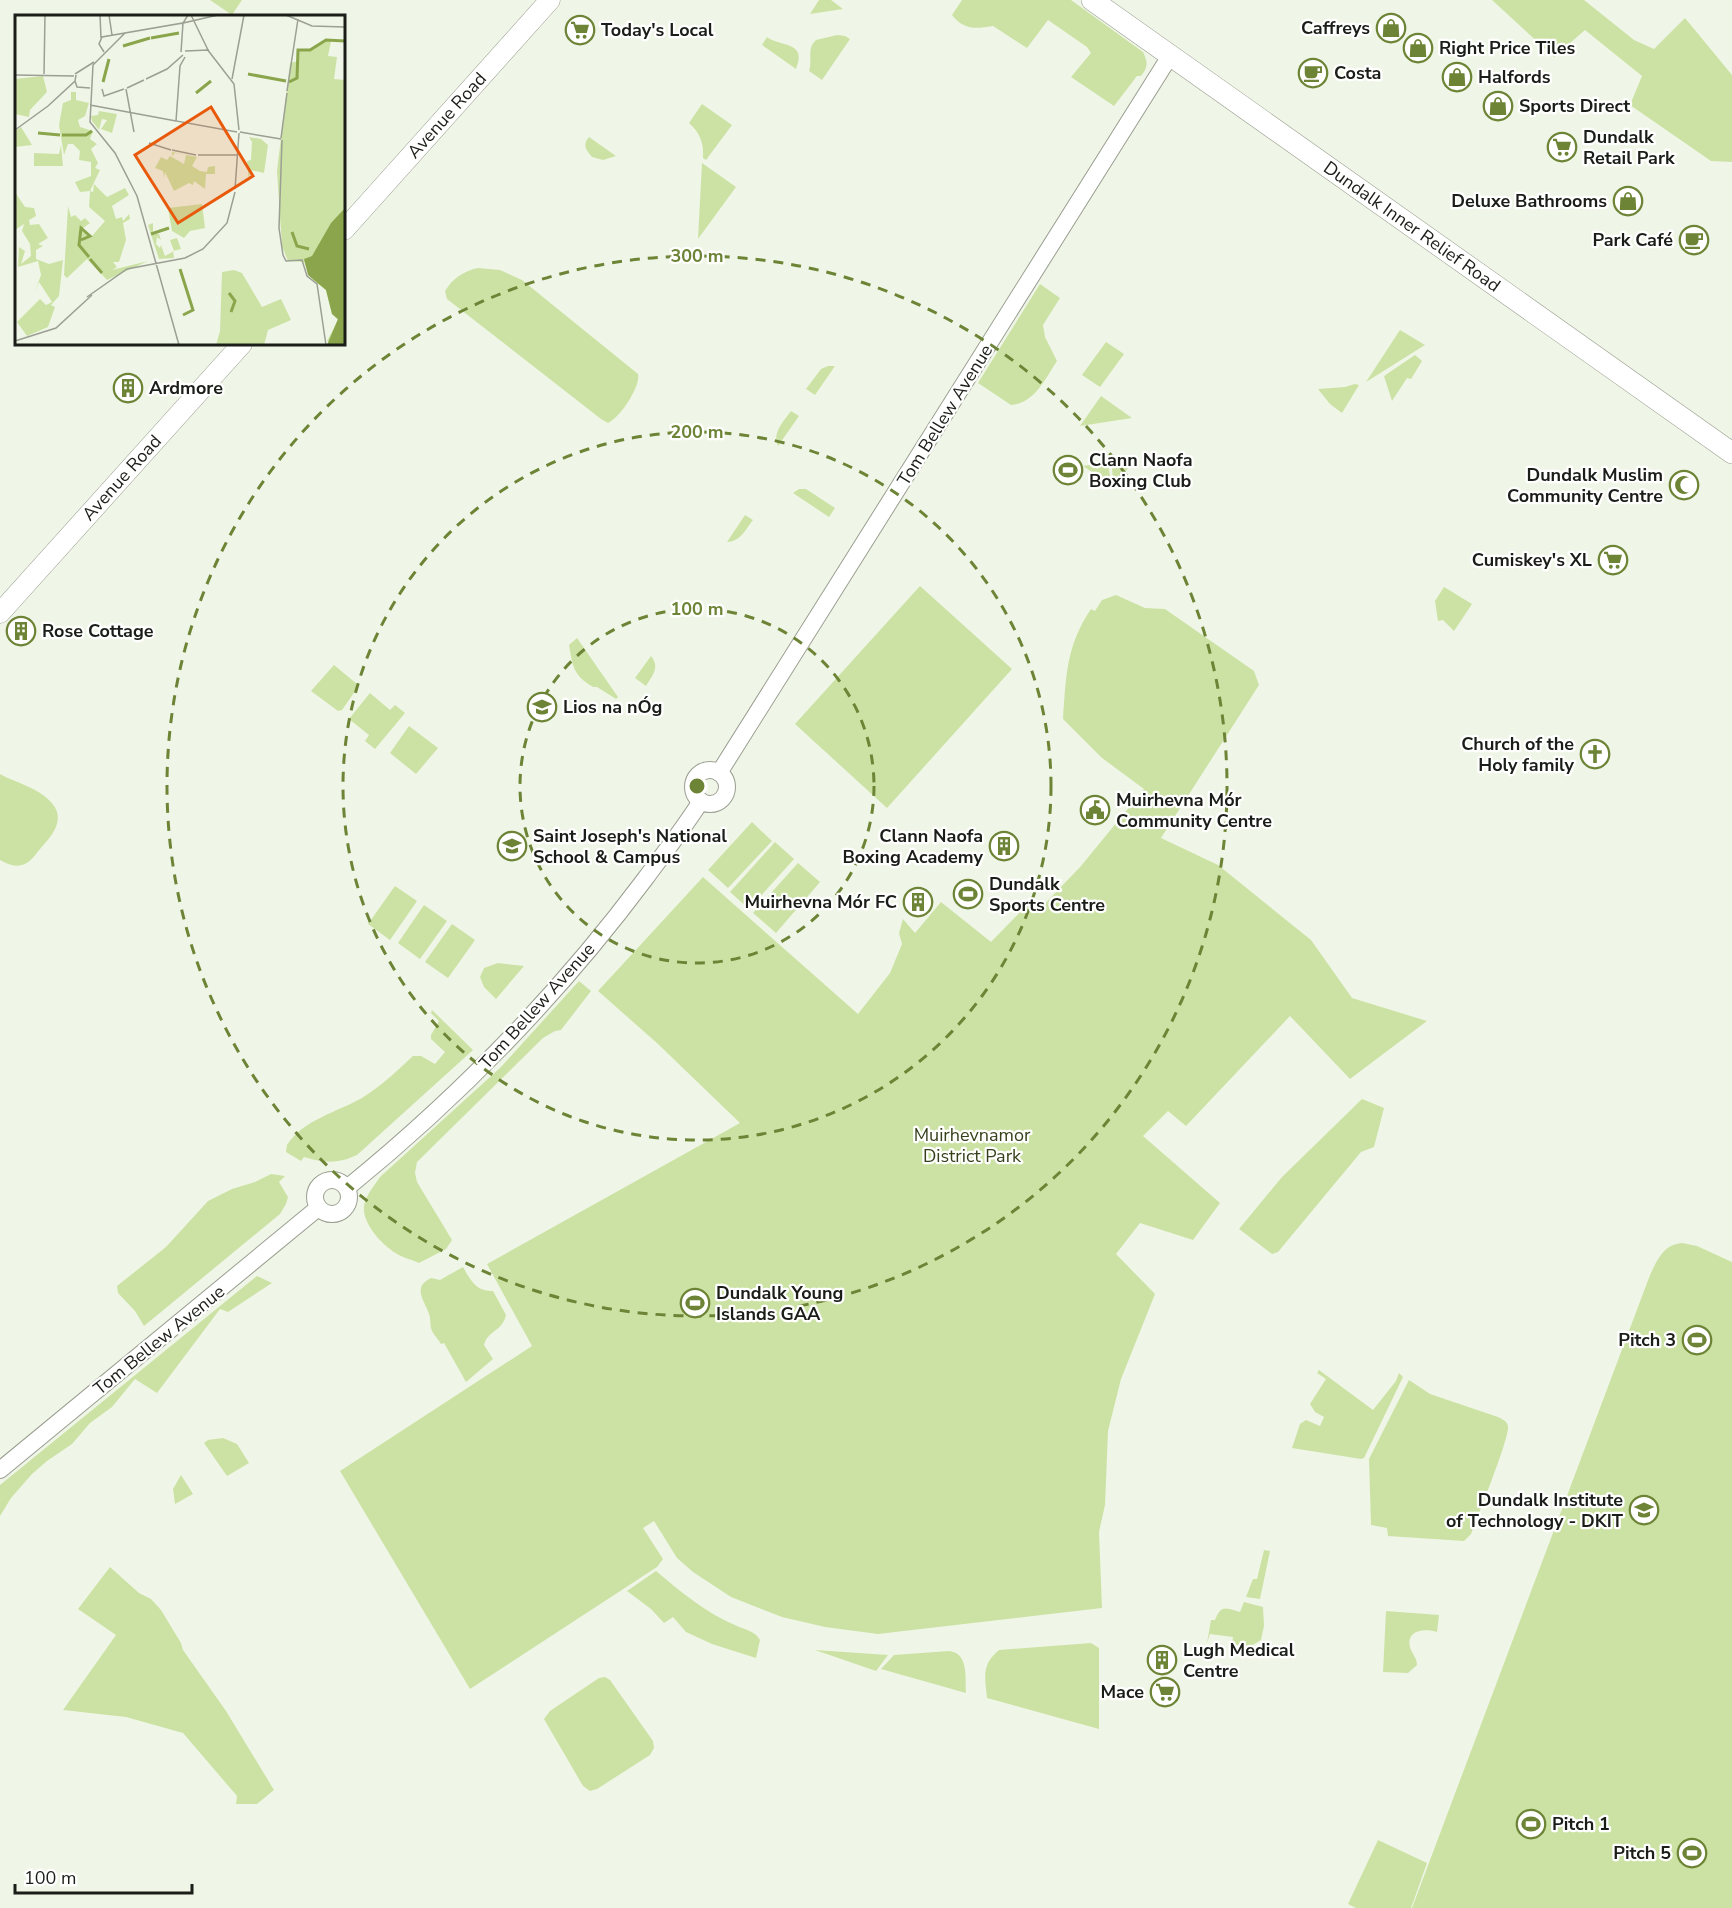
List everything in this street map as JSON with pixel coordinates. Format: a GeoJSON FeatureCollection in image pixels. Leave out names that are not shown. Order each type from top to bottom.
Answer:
{"type":"FeatureCollection","features":[{"type":"Feature","properties":{"kind":"main road","name":"Avenue Road"},"geometry":{"type":"LineString","coordinates":[[345,229],[550,0]]}},
{"type":"Feature","properties":{"kind":"main road","name":"Dundalk Inner Relief Road"},"geometry":{"type":"LineString","coordinates":[[1092,0],[1732,453]]}},
{"type":"Feature","properties":{"kind":"main road","name":"Avenue Road"},"geometry":{"type":"LineString","coordinates":[[0,613],[241,345]]}},
{"type":"Feature","properties":{"kind":"street","name":"Tom Bellew Avenue"},"geometry":{"type":"LineString","coordinates":[[719,773],[1170,56]]}},
{"type":"Feature","properties":{"kind":"street"},"geometry":{"type":"LineString","coordinates":[[709,770],[719,773],[726,781],[724,796],[721,800],[711,804],[701,801],[694,793],[696,778],[701,771],[709,770]]}},
{"type":"Feature","properties":{"kind":"street","name":"Tom Bellew Avenue"},"geometry":{"type":"LineString","coordinates":[[347,1188],[434,1114],[563,982],[622,910],[701,801]]}},
{"type":"Feature","properties":{"kind":"street"},"geometry":{"type":"LineString","coordinates":[[337,1180],[347,1188],[350,1195],[349,1203],[342,1212],[331,1215],[318,1208],[315,1201],[316,1191],[326,1181],[337,1180]]}},
{"type":"Feature","properties":{"kind":"street","name":"Tom Bellew Avenue"},"geometry":{"type":"LineString","coordinates":[[0,1470],[318,1208]]}},
{"type":"Feature","properties":{"kind":"green space"},"geometry":{"type":"Polygon","coordinates":[[[210,0],[242,0],[232,15],[210,0]]]}},
{"type":"Feature","properties":{"kind":"green space"},"geometry":{"type":"Polygon","coordinates":[[[819,0],[831,0],[843,9],[810,14],[819,0]]]}},
{"type":"Feature","properties":{"kind":"green space"},"geometry":{"type":"Polygon","coordinates":[[[962,0],[1071,0],[1143,52],[1146,68],[1114,106],[1071,77],[1091,53],[1087,47],[1048,20],[1027,48],[993,26],[975,28],[966,26],[952,15],[962,0]]]}},
{"type":"Feature","properties":{"kind":"green space"},"geometry":{"type":"Polygon","coordinates":[[[1492,0],[1584,0],[1634,40],[1654,49],[1685,18],[1732,75],[1732,162],[1711,161],[1630,105],[1642,76],[1585,30],[1554,57],[1492,0]]]}},
{"type":"Feature","properties":{"kind":"green space"},"geometry":{"type":"Polygon","coordinates":[[[837,35],[850,39],[822,80],[809,71],[811,47],[816,40],[837,35]]]}},
{"type":"Feature","properties":{"kind":"green space"},"geometry":{"type":"Polygon","coordinates":[[[767,37],[796,49],[799,60],[796,69],[762,45],[767,37]]]}},
{"type":"Feature","properties":{"kind":"green space"},"geometry":{"type":"Polygon","coordinates":[[[702,104],[732,125],[706,160],[703,158],[701,139],[689,123],[702,104]]]}},
{"type":"Feature","properties":{"kind":"green space"},"geometry":{"type":"Polygon","coordinates":[[[589,137],[616,156],[603,160],[592,157],[586,147],[589,137]]]}},
{"type":"Feature","properties":{"kind":"green space"},"geometry":{"type":"Polygon","coordinates":[[[702,163],[736,187],[698,239],[702,163]]]}},
{"type":"Feature","properties":{"kind":"green space"},"geometry":{"type":"Polygon","coordinates":[[[478,268],[500,270],[522,280],[638,374],[633,393],[613,420],[608,423],[601,419],[447,299],[445,291],[455,279],[478,268]]]}},
{"type":"Feature","properties":{"kind":"green space"},"geometry":{"type":"Polygon","coordinates":[[[1040,284],[1060,298],[1043,325],[1045,337],[1057,361],[1033,395],[1027,400],[1011,405],[978,383],[1040,284]]]}},
{"type":"Feature","properties":{"kind":"green space"},"geometry":{"type":"Polygon","coordinates":[[[1400,330],[1425,345],[1366,382],[1400,330]]]}},
{"type":"Feature","properties":{"kind":"green space"},"geometry":{"type":"Polygon","coordinates":[[[1106,342],[1124,354],[1100,387],[1082,375],[1106,342]]]}},
{"type":"Feature","properties":{"kind":"green space"},"geometry":{"type":"Polygon","coordinates":[[[1415,355],[1422,361],[1411,379],[1407,378],[1392,401],[1384,376],[1415,355]]]}},
{"type":"Feature","properties":{"kind":"green space"},"geometry":{"type":"Polygon","coordinates":[[[835,366],[815,395],[806,389],[821,369],[835,366]]]}},
{"type":"Feature","properties":{"kind":"green space"},"geometry":{"type":"Polygon","coordinates":[[[1359,385],[1342,413],[1330,404],[1318,389],[1345,387],[1359,385]]]}},
{"type":"Feature","properties":{"kind":"green space"},"geometry":{"type":"Polygon","coordinates":[[[1101,396],[1132,418],[1080,426],[1101,396]]]}},
{"type":"Feature","properties":{"kind":"green space"},"geometry":{"type":"Polygon","coordinates":[[[791,411],[799,416],[778,446],[777,432],[791,411]]]}},
{"type":"Feature","properties":{"kind":"green space"},"geometry":{"type":"Polygon","coordinates":[[[1136,457],[1115,486],[1114,486],[1111,461],[1136,457]]]}},
{"type":"Feature","properties":{"kind":"green space"},"geometry":{"type":"Polygon","coordinates":[[[1108,462],[1111,485],[1083,466],[1108,462]]]}},
{"type":"Feature","properties":{"kind":"green space"},"geometry":{"type":"Polygon","coordinates":[[[799,489],[806,489],[835,508],[829,517],[793,493],[799,489]]]}},
{"type":"Feature","properties":{"kind":"green space"},"geometry":{"type":"Polygon","coordinates":[[[745,515],[753,520],[736,540],[727,542],[745,515]]]}},
{"type":"Feature","properties":{"kind":"green space"},"geometry":{"type":"Polygon","coordinates":[[[920,586],[1012,669],[887,808],[795,724],[920,586]]]}},
{"type":"Feature","properties":{"kind":"green space"},"geometry":{"type":"Polygon","coordinates":[[[1444,587],[1472,604],[1454,631],[1443,620],[1438,621],[1435,601],[1444,587]]]}},
{"type":"Feature","properties":{"kind":"green space","name":"Muirhevnamor District Park"},"geometry":{"type":"Polygon","coordinates":[[[1116,595],[1145,608],[1165,609],[1254,671],[1259,685],[1161,838],[1218,865],[1311,940],[1352,998],[1427,1021],[1350,1079],[1290,1016],[1186,1126],[1168,1111],[1143,1136],[1220,1203],[1193,1240],[1140,1223],[1116,1254],[1155,1294],[1121,1379],[1108,1431],[1105,1505],[1099,1532],[1102,1608],[878,1634],[825,1627],[782,1617],[731,1597],[693,1572],[677,1558],[654,1521],[643,1528],[663,1559],[657,1567],[470,1689],[340,1471],[532,1346],[487,1264],[740,1123],[658,1044],[598,991],[703,877],[858,1014],[890,973],[902,944],[899,933],[903,919],[915,933],[941,902],[991,942],[1027,905],[1036,913],[1081,866],[1144,789],[1102,758],[1063,719],[1069,662],[1076,636],[1091,609],[1095,611],[1102,600],[1116,595]]]}},
{"type":"Feature","properties":{"kind":"green space"},"geometry":{"type":"Polygon","coordinates":[[[577,638],[618,697],[616,699],[586,683],[578,674],[573,665],[569,645],[577,638]]]}},
{"type":"Feature","properties":{"kind":"green space"},"geometry":{"type":"Polygon","coordinates":[[[651,656],[655,667],[646,686],[635,678],[651,656]]]}},
{"type":"Feature","properties":{"kind":"green space"},"geometry":{"type":"Polygon","coordinates":[[[334,665],[358,687],[342,710],[338,711],[311,691],[334,665]]]}},
{"type":"Feature","properties":{"kind":"green space"},"geometry":{"type":"Polygon","coordinates":[[[370,693],[390,710],[395,705],[405,713],[375,749],[365,741],[369,735],[349,719],[370,693]]]}},
{"type":"Feature","properties":{"kind":"green space"},"geometry":{"type":"Polygon","coordinates":[[[409,726],[438,748],[416,774],[390,753],[409,726]]]}},
{"type":"Feature","properties":{"kind":"green space"},"geometry":{"type":"Polygon","coordinates":[[[0,774],[45,796],[55,807],[57,814],[56,826],[49,838],[32,858],[22,865],[11,865],[0,860],[0,774]]]}},
{"type":"Feature","properties":{"kind":"green space"},"geometry":{"type":"Polygon","coordinates":[[[752,822],[772,841],[728,888],[708,870],[752,822]]]}},
{"type":"Feature","properties":{"kind":"green space"},"geometry":{"type":"Polygon","coordinates":[[[775,842],[794,859],[749,909],[730,892],[775,842]]]}},
{"type":"Feature","properties":{"kind":"green space"},"geometry":{"type":"Polygon","coordinates":[[[798,863],[820,882],[776,933],[753,913],[798,863]]]}},
{"type":"Feature","properties":{"kind":"green space"},"geometry":{"type":"Polygon","coordinates":[[[395,886],[417,901],[390,940],[368,924],[395,886]]]}},
{"type":"Feature","properties":{"kind":"green space"},"geometry":{"type":"Polygon","coordinates":[[[424,905],[447,921],[420,959],[398,943],[424,905]]]}},
{"type":"Feature","properties":{"kind":"green space"},"geometry":{"type":"Polygon","coordinates":[[[452,924],[475,940],[448,978],[425,962],[452,924]]]}},
{"type":"Feature","properties":{"kind":"green space"},"geometry":{"type":"Polygon","coordinates":[[[498,963],[524,966],[496,999],[484,987],[480,977],[484,968],[498,963]]]}},
{"type":"Feature","properties":{"kind":"green space"},"geometry":{"type":"Polygon","coordinates":[[[579,981],[591,991],[561,1030],[543,1038],[417,1162],[415,1173],[417,1182],[452,1240],[446,1249],[419,1263],[393,1251],[376,1235],[368,1224],[364,1212],[366,1198],[373,1187],[380,1177],[501,1067],[579,981]]]}},
{"type":"Feature","properties":{"kind":"green space"},"geometry":{"type":"Polygon","coordinates":[[[432,1010],[473,1050],[357,1155],[337,1161],[304,1157],[301,1161],[286,1152],[287,1145],[302,1129],[321,1117],[362,1098],[413,1056],[421,1056],[435,1064],[445,1052],[431,1039],[439,1021],[431,1013],[432,1010]]]}},
{"type":"Feature","properties":{"kind":"green space"},"geometry":{"type":"Polygon","coordinates":[[[1362,1099],[1384,1108],[1374,1147],[1361,1152],[1278,1252],[1272,1254],[1239,1229],[1282,1177],[1362,1099]]]}},
{"type":"Feature","properties":{"kind":"green space"},"geometry":{"type":"Polygon","coordinates":[[[271,1174],[285,1176],[279,1182],[288,1197],[280,1214],[144,1326],[135,1311],[118,1293],[117,1286],[166,1247],[208,1201],[271,1174]]]}},
{"type":"Feature","properties":{"kind":"green space","name":"Dundalk Institute of Technology - DKIT"},"geometry":{"type":"Polygon","coordinates":[[[1675,1244],[1697,1246],[1732,1262],[1732,1908],[1412,1908],[1650,1275],[1666,1250],[1675,1244]]]}},
{"type":"Feature","properties":{"kind":"green space"},"geometry":{"type":"Polygon","coordinates":[[[463,1267],[478,1287],[493,1291],[506,1315],[504,1321],[489,1336],[484,1345],[493,1359],[466,1382],[444,1343],[441,1344],[433,1332],[430,1316],[421,1294],[422,1285],[431,1278],[440,1280],[463,1267]]]}},
{"type":"Feature","properties":{"kind":"green space"},"geometry":{"type":"Polygon","coordinates":[[[257,1276],[272,1283],[228,1312],[220,1309],[157,1393],[135,1379],[112,1407],[90,1423],[72,1444],[32,1474],[11,1498],[0,1516],[0,1485],[257,1276]]]}},
{"type":"Feature","properties":{"kind":"green space"},"geometry":{"type":"Polygon","coordinates":[[[1319,1370],[1373,1410],[1396,1381],[1399,1373],[1403,1377],[1364,1458],[1292,1448],[1300,1424],[1306,1420],[1320,1426],[1324,1417],[1315,1412],[1310,1404],[1326,1379],[1317,1373],[1319,1370]]]}},
{"type":"Feature","properties":{"kind":"green space"},"geometry":{"type":"Polygon","coordinates":[[[1409,1380],[1430,1394],[1498,1417],[1508,1426],[1493,1478],[1471,1534],[1464,1541],[1388,1536],[1387,1528],[1371,1525],[1369,1459],[1409,1380]]]}},
{"type":"Feature","properties":{"kind":"green space"},"geometry":{"type":"Polygon","coordinates":[[[223,1438],[237,1444],[249,1463],[227,1476],[204,1443],[208,1440],[223,1438]]]}},
{"type":"Feature","properties":{"kind":"green space"},"geometry":{"type":"Polygon","coordinates":[[[181,1475],[193,1494],[175,1504],[173,1489],[181,1475]]]}},
{"type":"Feature","properties":{"kind":"green space"},"geometry":{"type":"Polygon","coordinates":[[[1264,1550],[1270,1551],[1260,1599],[1246,1597],[1253,1579],[1257,1579],[1264,1550]]]}},
{"type":"Feature","properties":{"kind":"green space"},"geometry":{"type":"Polygon","coordinates":[[[110,1567],[139,1593],[151,1599],[161,1610],[183,1650],[226,1711],[274,1790],[257,1804],[236,1804],[237,1796],[183,1733],[126,1717],[63,1710],[116,1635],[78,1609],[110,1567]]]}},
{"type":"Feature","properties":{"kind":"green space"},"geometry":{"type":"Polygon","coordinates":[[[656,1571],[704,1608],[756,1635],[760,1640],[756,1658],[712,1644],[686,1632],[673,1617],[664,1623],[651,1609],[627,1591],[656,1571]]]}},
{"type":"Feature","properties":{"kind":"green space"},"geometry":{"type":"Polygon","coordinates":[[[1244,1602],[1263,1607],[1264,1626],[1261,1640],[1251,1646],[1232,1645],[1233,1637],[1210,1634],[1207,1643],[1211,1620],[1215,1620],[1219,1611],[1224,1608],[1240,1612],[1244,1602]]]}},
{"type":"Feature","properties":{"kind":"green space"},"geometry":{"type":"Polygon","coordinates":[[[1386,1611],[1439,1615],[1437,1632],[1427,1630],[1411,1637],[1410,1647],[1417,1665],[1408,1673],[1383,1672],[1386,1611]]]}},
{"type":"Feature","properties":{"kind":"green space"},"geometry":{"type":"Polygon","coordinates":[[[1091,1643],[1099,1648],[1099,1729],[987,1698],[985,1678],[987,1666],[999,1650],[1091,1643]]]}},
{"type":"Feature","properties":{"kind":"green space"},"geometry":{"type":"Polygon","coordinates":[[[815,1650],[888,1655],[876,1671],[815,1650]]]}},
{"type":"Feature","properties":{"kind":"green space"},"geometry":{"type":"Polygon","coordinates":[[[949,1651],[960,1656],[963,1661],[966,1693],[881,1669],[894,1655],[949,1651]]]}},
{"type":"Feature","properties":{"kind":"green space"},"geometry":{"type":"Polygon","coordinates":[[[605,1677],[610,1680],[653,1741],[654,1748],[650,1755],[597,1789],[590,1791],[583,1786],[544,1719],[550,1711],[599,1678],[605,1677]]]}},
{"type":"Feature","properties":{"kind":"green space"},"geometry":{"type":"Polygon","coordinates":[[[1378,1840],[1427,1863],[1411,1908],[1356,1908],[1348,1904],[1378,1840]]]}},
{"type":"Feature","properties":{"kind":"place","name":"Caffreys"},"geometry":{"type":"Point","coordinates":[1391,28]}},
{"type":"Feature","properties":{"kind":"place","name":"Today's Local"},"geometry":{"type":"Point","coordinates":[580,30]}},
{"type":"Feature","properties":{"kind":"place","name":"Right Price Tiles"},"geometry":{"type":"Point","coordinates":[1418,48]}},
{"type":"Feature","properties":{"kind":"place","name":"Costa"},"geometry":{"type":"Point","coordinates":[1313,73]}},
{"type":"Feature","properties":{"kind":"place","name":"Halfords"},"geometry":{"type":"Point","coordinates":[1457,77]}},
{"type":"Feature","properties":{"kind":"place","name":"Sports Direct"},"geometry":{"type":"Point","coordinates":[1498,106]}},
{"type":"Feature","properties":{"kind":"place","name":"Dundalk Retail Park"},"geometry":{"type":"Point","coordinates":[1562,147]}},
{"type":"Feature","properties":{"kind":"place","name":"Deluxe Bathrooms"},"geometry":{"type":"Point","coordinates":[1628,201]}},
{"type":"Feature","properties":{"kind":"place","name":"Park Café"},"geometry":{"type":"Point","coordinates":[1694,240]}},
{"type":"Feature","properties":{"kind":"place","name":"Ardmore"},"geometry":{"type":"Point","coordinates":[128,388]}},
{"type":"Feature","properties":{"kind":"place","name":"Clann Naofa Boxing Club"},"geometry":{"type":"Point","coordinates":[1068,470]}},
{"type":"Feature","properties":{"kind":"place","name":"Dundalk Muslim Community Centre"},"geometry":{"type":"Point","coordinates":[1684,485]}},
{"type":"Feature","properties":{"kind":"place","name":"Cumiskey's XL"},"geometry":{"type":"Point","coordinates":[1613,560]}},
{"type":"Feature","properties":{"kind":"place","name":"Rose Cottage"},"geometry":{"type":"Point","coordinates":[21,631]}},
{"type":"Feature","properties":{"kind":"place","name":"Lios na nÓg"},"geometry":{"type":"Point","coordinates":[542,707]}},
{"type":"Feature","properties":{"kind":"place","name":"Church of the Holy family"},"geometry":{"type":"Point","coordinates":[1595,754]}},
{"type":"Feature","properties":{"kind":"place","name":"Muirhevna Mór Community Centre"},"geometry":{"type":"Point","coordinates":[1095,810]}},
{"type":"Feature","properties":{"kind":"place","name":"Saint Joseph's National School & Campus"},"geometry":{"type":"Point","coordinates":[512,846]}},
{"type":"Feature","properties":{"kind":"place","name":"Clann Naofa Boxing Academy"},"geometry":{"type":"Point","coordinates":[1004,846]}},
{"type":"Feature","properties":{"kind":"place","name":"Dundalk Sports Centre"},"geometry":{"type":"Point","coordinates":[968,894]}},
{"type":"Feature","properties":{"kind":"place","name":"Muirhevna Mór FC"},"geometry":{"type":"Point","coordinates":[918,902]}},
{"type":"Feature","properties":{"kind":"place","name":"Dundalk Young Islands GAA"},"geometry":{"type":"Point","coordinates":[695,1303]}},
{"type":"Feature","properties":{"kind":"place","name":"Pitch 3"},"geometry":{"type":"Point","coordinates":[1697,1340]}},
{"type":"Feature","properties":{"kind":"place","name":"Dundalk Institute of Technology - DKIT"},"geometry":{"type":"Point","coordinates":[1644,1510]}},
{"type":"Feature","properties":{"kind":"place","name":"Lugh Medical Centre"},"geometry":{"type":"Point","coordinates":[1162,1660]}},
{"type":"Feature","properties":{"kind":"place","name":"Mace"},"geometry":{"type":"Point","coordinates":[1165,1692]}},
{"type":"Feature","properties":{"kind":"place","name":"Pitch 1"},"geometry":{"type":"Point","coordinates":[1531,1824]}},
{"type":"Feature","properties":{"kind":"place","name":"Pitch 5"},"geometry":{"type":"Point","coordinates":[1692,1853]}}]}
